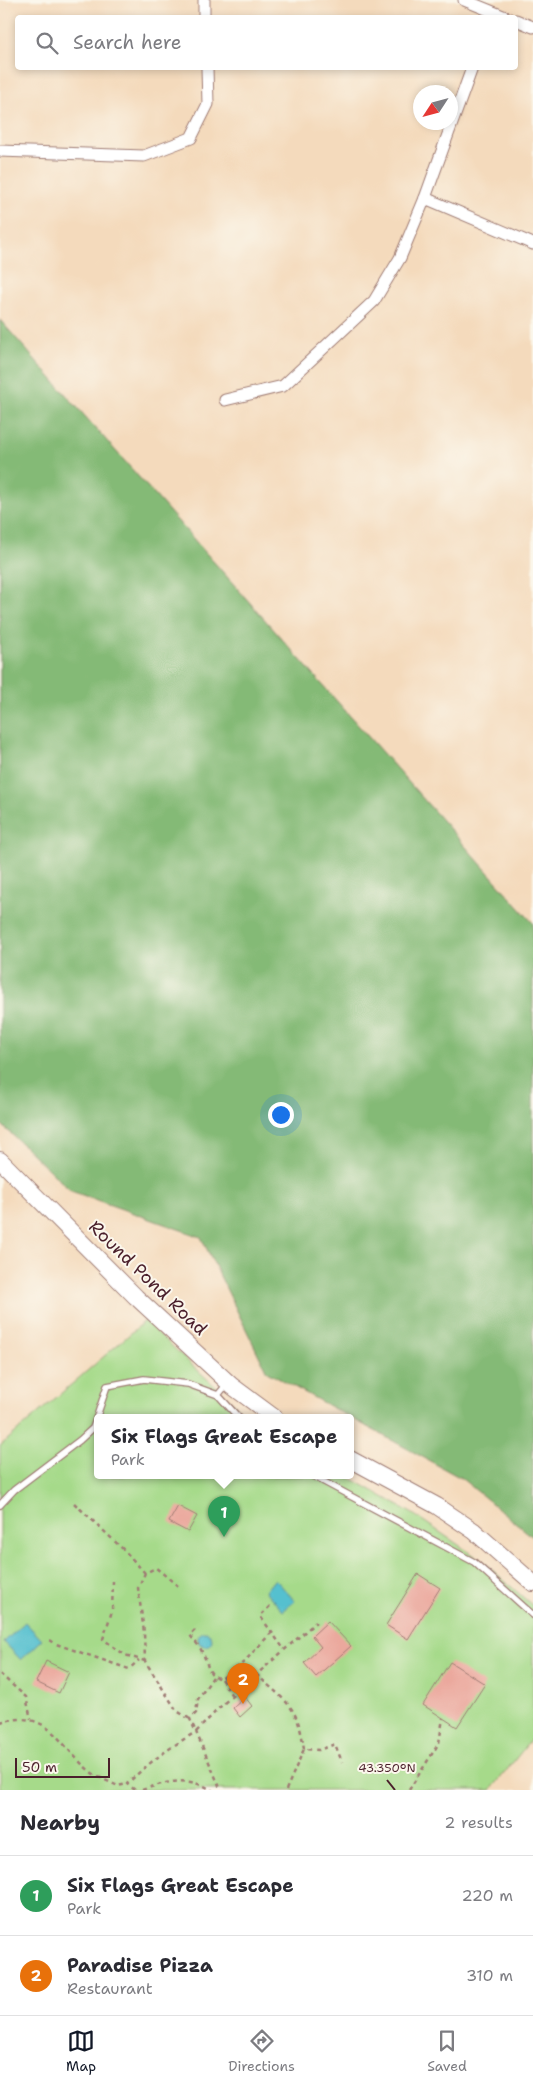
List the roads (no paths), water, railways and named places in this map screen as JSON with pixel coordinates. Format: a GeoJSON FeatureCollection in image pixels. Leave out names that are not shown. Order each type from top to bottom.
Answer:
{"type":"FeatureCollection","features":[{"type":"Feature","properties":{"kind":"street"},"geometry":{"type":"LineString","coordinates":[[204,0],[204,15]]}},
{"type":"Feature","properties":{"kind":"street"},"geometry":{"type":"LineString","coordinates":[[464,0],[491,14]]}},
{"type":"Feature","properties":{"kind":"street"},"geometry":{"type":"LineString","coordinates":[[518,21],[533,27]]}},
{"type":"Feature","properties":{"kind":"street"},"geometry":{"type":"LineString","coordinates":[[0,151],[144,156],[191,138],[208,104],[207,70]]}},
{"type":"Feature","properties":{"kind":"street"},"geometry":{"type":"LineString","coordinates":[[224,400],[283,386],[374,302],[400,258],[425,198],[471,70]]}},
{"type":"Feature","properties":{"kind":"street"},"geometry":{"type":"LineString","coordinates":[[425,198],[533,244]]}},
{"type":"Feature","properties":{"kind":"street","name":"Round Pond Road"},"geometry":{"type":"LineString","coordinates":[[0,1160],[223,1388],[268,1414]]}},
{"type":"Feature","properties":{"kind":"street"},"geometry":{"type":"LineString","coordinates":[[354,1461],[437,1506],[474,1530],[533,1583]]}},
{"type":"Feature","properties":{"kind":"lane"},"geometry":{"type":"LineString","coordinates":[[97,1414],[108,1386],[144,1379],[223,1388],[237,1414]]}},
{"type":"Feature","properties":{"kind":"lane"},"geometry":{"type":"LineString","coordinates":[[0,1505],[14,1490],[80,1440],[92,1428],[94,1423]]}},
{"type":"Feature","properties":{"kind":"lane"},"geometry":{"type":"LineString","coordinates":[[319,1479],[474,1562],[533,1615]]}},
{"type":"Feature","properties":{"kind":"water"},"geometry":{"type":"Polygon","coordinates":[[[275,1579],[295,1601],[283,1611],[265,1591],[275,1579]]]}},
{"type":"Feature","properties":{"kind":"water"},"geometry":{"type":"Polygon","coordinates":[[[25,1622],[42,1640],[21,1660],[4,1642],[25,1622]]]}},
{"type":"Feature","properties":{"kind":"water"},"geometry":{"type":"Polygon","coordinates":[[[202,1632],[208,1632],[212,1639],[208,1646],[202,1646],[198,1642],[198,1636],[202,1632]]]}},
{"type":"Feature","properties":{"kind":"place","name":"Six Flags Great Escape"},"geometry":{"type":"Point","coordinates":[224,1537]}},
{"type":"Feature","properties":{"kind":"place","name":"Paradise Pizza"},"geometry":{"type":"Point","coordinates":[243,1704]}}]}
